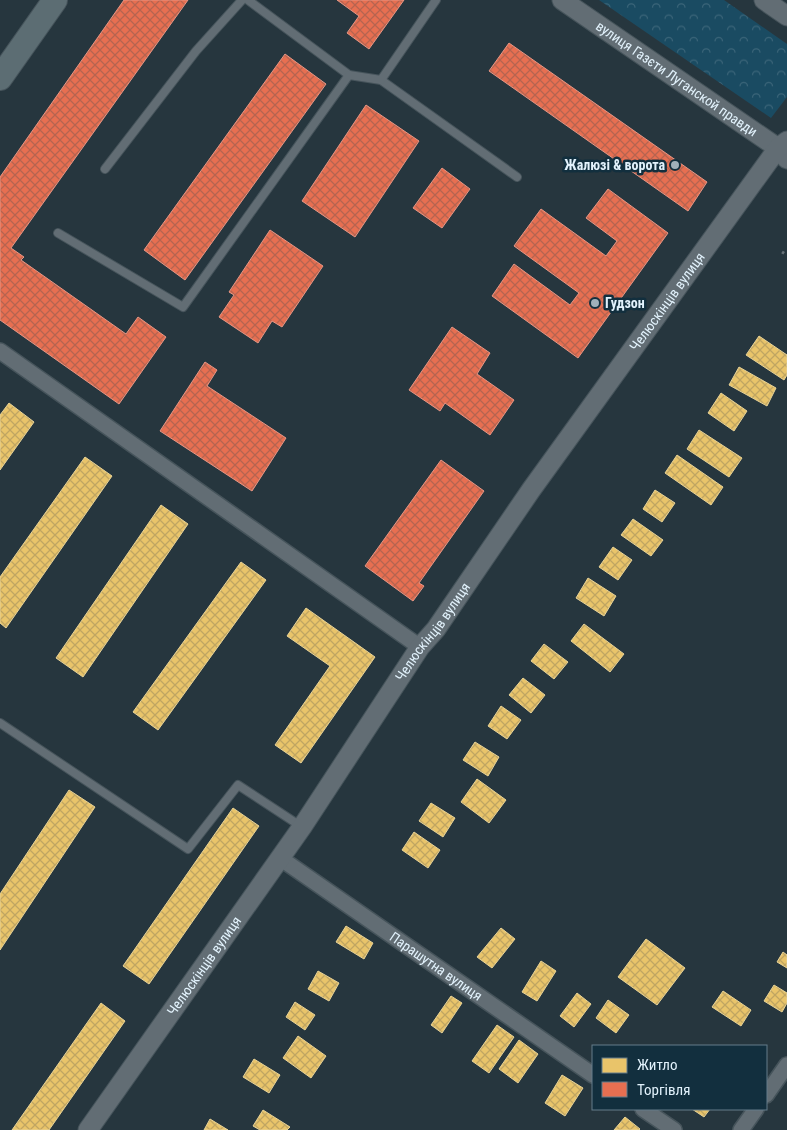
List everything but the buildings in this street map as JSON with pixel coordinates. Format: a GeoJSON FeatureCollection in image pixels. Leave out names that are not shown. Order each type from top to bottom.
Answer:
{"type":"FeatureCollection","features":[{"type":"Feature","properties":{"kind":"main road"},"geometry":{"type":"LineString","coordinates":[[0,78],[54,0]]}},
{"type":"Feature","properties":{"kind":"street","name":"вулиця Газєти Луганской правди"},"geometry":{"type":"LineString","coordinates":[[562,0],[784,149]]}},
{"type":"Feature","properties":{"kind":"street"},"geometry":{"type":"LineString","coordinates":[[764,0],[787,16]]}},
{"type":"Feature","properties":{"kind":"street","name":"Челюскінців вулиця"},"geometry":{"type":"LineString","coordinates":[[88,1130],[302,827],[420,648],[436,629],[532,490],[784,149]]}},
{"type":"Feature","properties":{"kind":"street"},"geometry":{"type":"LineString","coordinates":[[0,351],[420,648]]}},
{"type":"Feature","properties":{"kind":"street","name":"Парашутна вулиця"},"geometry":{"type":"LineString","coordinates":[[280,858],[592,1073]]}},
{"type":"Feature","properties":{"kind":"street"},"geometry":{"type":"LineString","coordinates":[[767,1094],[787,1065]]}},
{"type":"Feature","properties":{"kind":"street"},"geometry":{"type":"LineString","coordinates":[[644,1110],[674,1130]]}},
{"type":"Feature","properties":{"kind":"street"},"geometry":{"type":"LineString","coordinates":[[741,1130],[755,1110]]}},
{"type":"Feature","properties":{"kind":"lane"},"geometry":{"type":"LineString","coordinates":[[105,169],[196,51],[242,0]]}},
{"type":"Feature","properties":{"kind":"lane"},"geometry":{"type":"LineString","coordinates":[[248,0],[349,75],[381,80],[517,177]]}},
{"type":"Feature","properties":{"kind":"lane"},"geometry":{"type":"LineString","coordinates":[[381,80],[436,0]]}},
{"type":"Feature","properties":{"kind":"lane"},"geometry":{"type":"LineString","coordinates":[[58,233],[183,307],[349,75]]}},
{"type":"Feature","properties":{"kind":"lane"},"geometry":{"type":"LineString","coordinates":[[0,723],[188,849],[238,785],[302,827]]}},
{"type":"Feature","properties":{"kind":"path"},"geometry":{"type":"LineString","coordinates":[[782,252],[787,255]]}},
{"type":"Feature","properties":{"kind":"green space"},"geometry":{"type":"Polygon","coordinates":[[[599,0],[724,0],[787,44],[787,97],[771,118],[599,0]]]}},
{"type":"Feature","properties":{"kind":"place","name":"Жалюзі & ворота"},"geometry":{"type":"Point","coordinates":[675,165]}},
{"type":"Feature","properties":{"kind":"place","name":"Гудзон"},"geometry":{"type":"Point","coordinates":[595,303]}}]}
